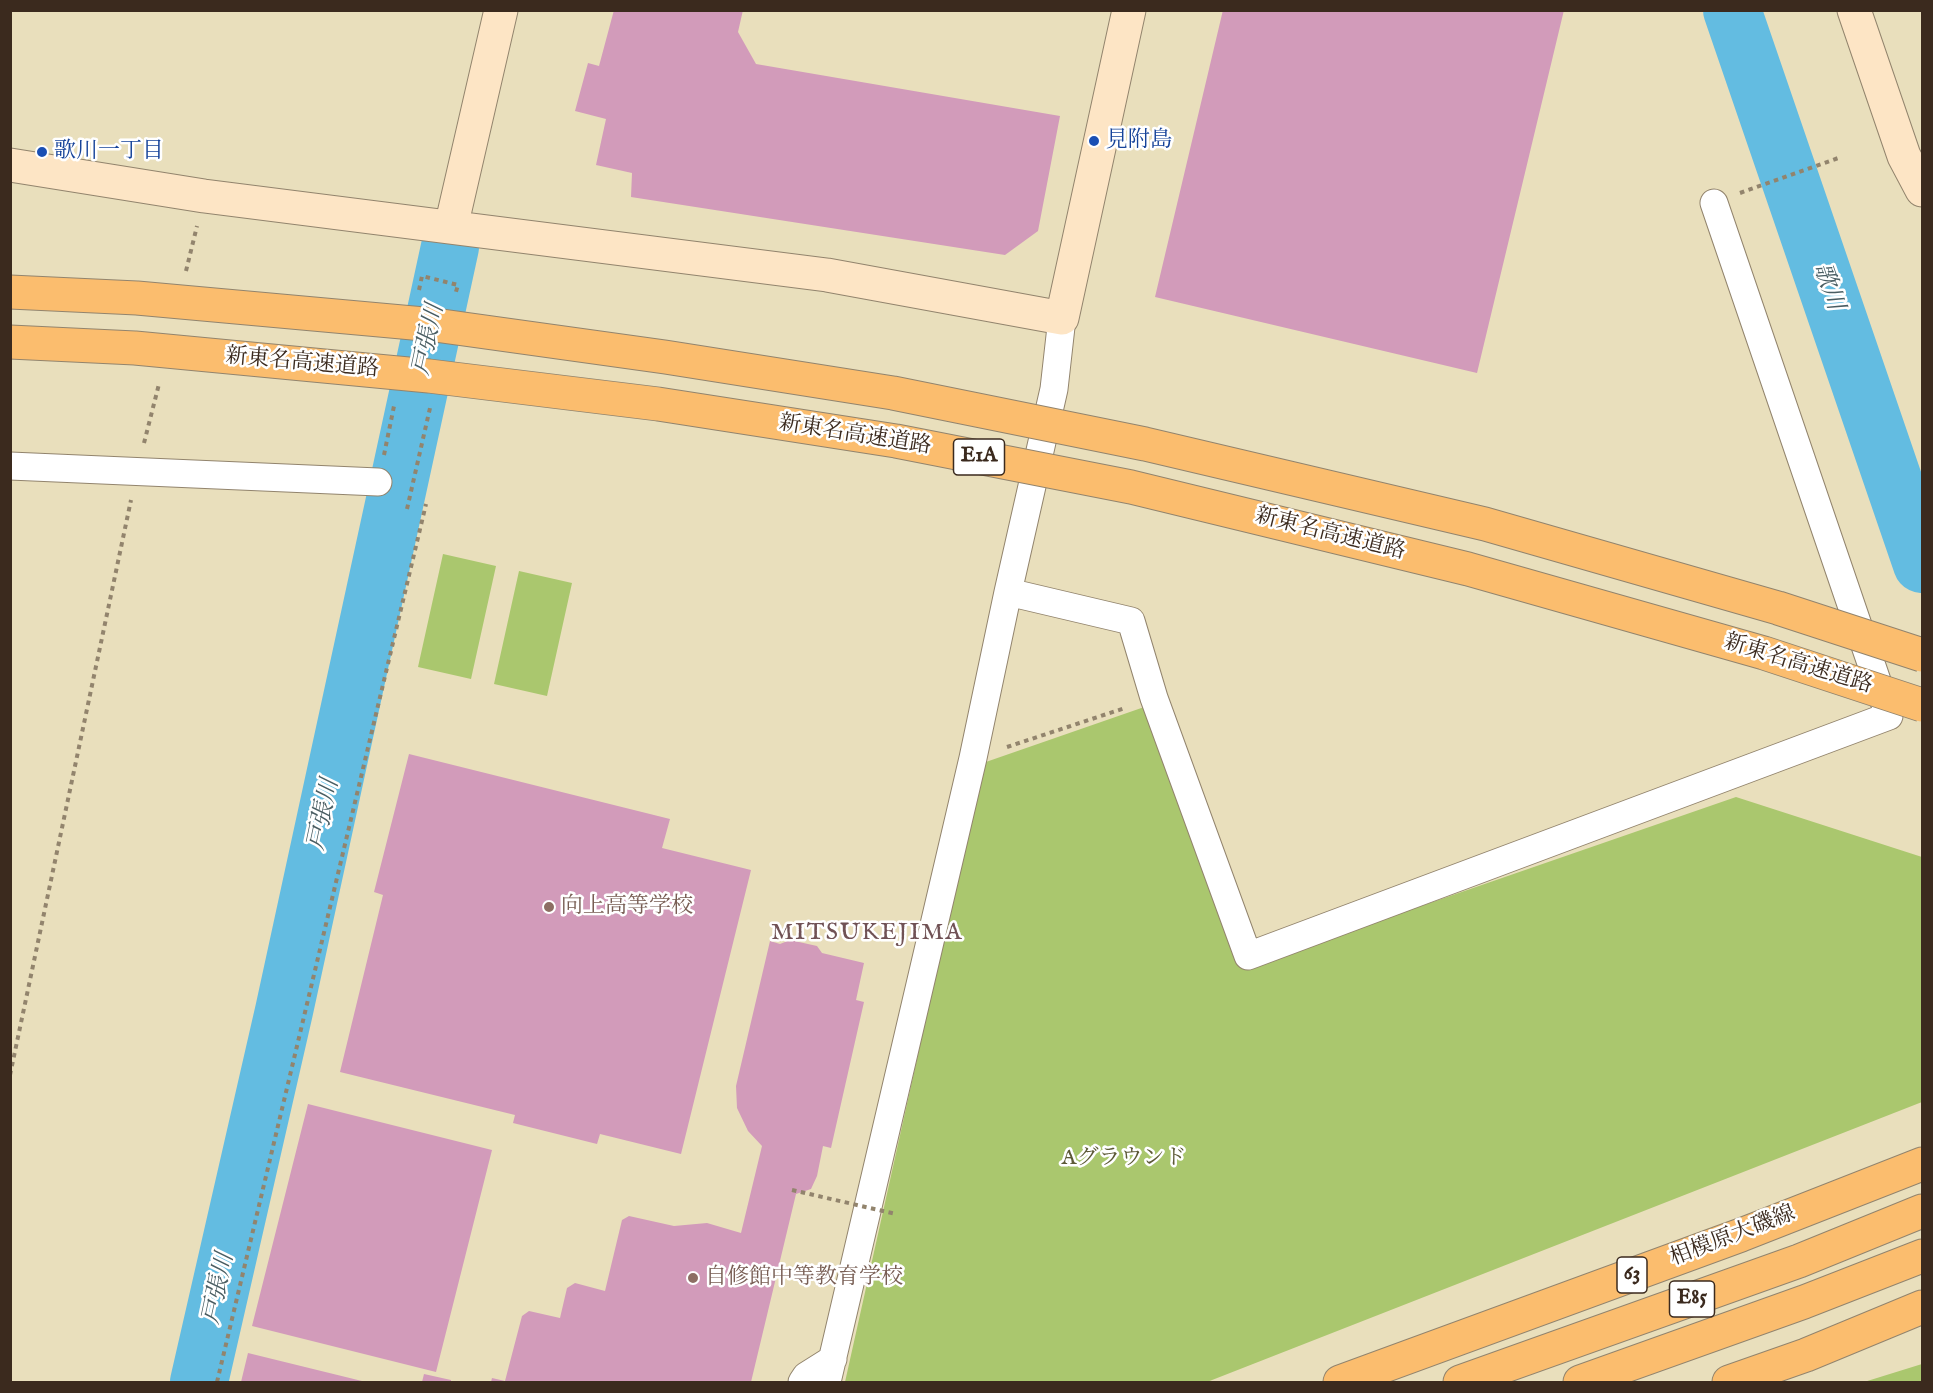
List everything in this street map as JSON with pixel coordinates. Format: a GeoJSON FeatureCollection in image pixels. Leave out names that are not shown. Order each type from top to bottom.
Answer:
{"type":"FeatureCollection","features":[{"type":"Feature","properties":{"kind":"main road","name":"新東名高速道路"},"geometry":{"type":"LineString","coordinates":[[10,292],[137,298],[435,326],[665,357],[893,393],[1145,444],[1485,524],[1778,608],[1923,655]]}},
{"type":"Feature","properties":{"kind":"main road","name":"新東名高速道路"},"geometry":{"type":"LineString","coordinates":[[10,342],[135,348],[429,376],[658,404],[896,441],[1131,487],[1468,569],[1764,653],[1923,705]]}},
{"type":"Feature","properties":{"kind":"main road","name":"相模原大磯線"},"geometry":{"type":"LineString","coordinates":[[1340,1383],[1741,1235],[1923,1164]]}},
{"type":"Feature","properties":{"kind":"main road","name":"E85"},"geometry":{"type":"LineString","coordinates":[[1460,1383],[1799,1261],[1923,1211]]}},
{"type":"Feature","properties":{"kind":"main road","name":"E85"},"geometry":{"type":"LineString","coordinates":[[1580,1383],[1804,1302],[1923,1256]]}},
{"type":"Feature","properties":{"kind":"main road"},"geometry":{"type":"LineString","coordinates":[[1729,1383],[1806,1355],[1923,1307]]}},
{"type":"Feature","properties":{"kind":"street"},"geometry":{"type":"LineString","coordinates":[[451,227],[501,10]]}},
{"type":"Feature","properties":{"kind":"street"},"geometry":{"type":"LineString","coordinates":[[802,1383],[806,1376],[830,1371],[973,758],[1054,389],[1062,318],[1130,10]]}},
{"type":"Feature","properties":{"kind":"street"},"geometry":{"type":"LineString","coordinates":[[1854,10],[1904,156],[1923,190]]}},
{"type":"Feature","properties":{"kind":"street"},"geometry":{"type":"LineString","coordinates":[[10,165],[204,196],[827,275],[1062,318]]}},
{"type":"Feature","properties":{"kind":"street"},"geometry":{"type":"LineString","coordinates":[[1008,592],[1131,621],[1154,698],[1248,956],[1888,716],[1714,203]]}},
{"type":"Feature","properties":{"kind":"street"},"geometry":{"type":"LineString","coordinates":[[10,466],[378,482]]}},
{"type":"Feature","properties":{"kind":"path"},"geometry":{"type":"LineString","coordinates":[[1760,186],[1841,157]]}},
{"type":"Feature","properties":{"kind":"path"},"geometry":{"type":"LineString","coordinates":[[432,279],[448,283]]}},
{"type":"Feature","properties":{"kind":"path"},"geometry":{"type":"LineString","coordinates":[[10,1075],[137,472]]}},
{"type":"Feature","properties":{"kind":"path"},"geometry":{"type":"LineString","coordinates":[[217,1383],[426,504]]}},
{"type":"Feature","properties":{"kind":"path"},"geometry":{"type":"LineString","coordinates":[[973,758],[1154,698]]}},
{"type":"Feature","properties":{"kind":"path"},"geometry":{"type":"LineString","coordinates":[[792,1190],[896,1214]]}},
{"type":"Feature","properties":{"kind":"green space"},"geometry":{"type":"Polygon","coordinates":[[[443,554],[496,566],[471,679],[418,667],[443,554]]]}},
{"type":"Feature","properties":{"kind":"green space"},"geometry":{"type":"Polygon","coordinates":[[[519,571],[572,583],[547,696],[494,684],[519,571]]]}},
{"type":"Feature","properties":{"kind":"green space","name":"Aグラウンド"},"geometry":{"type":"Polygon","coordinates":[[[1150,705],[1242,968],[1736,797],[1922,857],[1922,1102],[1207,1382],[845,1382],[983,763],[1150,705]]]}},
{"type":"Feature","properties":{"kind":"green space"},"geometry":{"type":"Polygon","coordinates":[[[1922,1364],[1922,1382],[1864,1382],[1922,1364]]]}},
{"type":"Feature","properties":{"kind":"building"},"geometry":{"type":"Polygon","coordinates":[[[614,10],[743,10],[738,32],[756,64],[1060,116],[1038,231],[1005,255],[631,197],[632,173],[596,165],[606,119],[575,111],[588,63],[599,66],[614,10]]]}},
{"type":"Feature","properties":{"kind":"building"},"geometry":{"type":"Polygon","coordinates":[[[1223,10],[1564,10],[1477,373],[1155,297],[1223,10]]]}},
{"type":"Feature","properties":{"kind":"building"},"geometry":{"type":"Polygon","coordinates":[[[409,754],[670,819],[662,848],[751,870],[681,1154],[600,1134],[597,1144],[513,1123],[515,1115],[340,1072],[383,895],[374,892],[409,754]]]}},
{"type":"Feature","properties":{"kind":"building"},"geometry":{"type":"Polygon","coordinates":[[[790,940],[817,946],[822,953],[864,963],[856,1000],[864,1002],[831,1148],[823,1146],[817,1176],[811,1189],[796,1194],[751,1382],[491,1382],[492,1378],[505,1381],[522,1316],[529,1311],[560,1318],[567,1288],[575,1283],[605,1291],[622,1220],[629,1216],[674,1226],[707,1223],[741,1233],[762,1146],[748,1131],[737,1108],[736,1086],[770,941],[780,944],[790,940]]]}},
{"type":"Feature","properties":{"kind":"building"},"geometry":{"type":"Polygon","coordinates":[[[308,1104],[492,1150],[436,1372],[252,1326],[308,1104]]]}},
{"type":"Feature","properties":{"kind":"building"},"geometry":{"type":"Polygon","coordinates":[[[248,1353],[366,1382],[241,1382],[248,1353]]]}},
{"type":"Feature","properties":{"kind":"building"},"geometry":{"type":"Polygon","coordinates":[[[424,1374],[451,1380],[451,1382],[422,1382],[424,1374]]]}},
{"type":"Feature","properties":{"kind":"waterway","name":"歌川"},"geometry":{"type":"LineString","coordinates":[[1732,10],[1922,564]]}},
{"type":"Feature","properties":{"kind":"waterway","name":"戸張川"},"geometry":{"type":"LineString","coordinates":[[199,1382],[284,1011],[450,247]]}},
{"type":"Feature","properties":{"kind":"place","name":"見附島"},"geometry":{"type":"Point","coordinates":[1094,141]}},
{"type":"Feature","properties":{"kind":"place","name":"歌川一丁目"},"geometry":{"type":"Point","coordinates":[42,152]}},
{"type":"Feature","properties":{"kind":"place","name":"向上高等学校"},"geometry":{"type":"Point","coordinates":[549,907]}},
{"type":"Feature","properties":{"kind":"place","name":"自修館中等教育学校"},"geometry":{"type":"Point","coordinates":[693,1278]}},
{"type":"Feature","properties":{"kind":"district","name":"MITSUKEJIMA"},"geometry":{"type":"Point","coordinates":[867,934]}}]}
